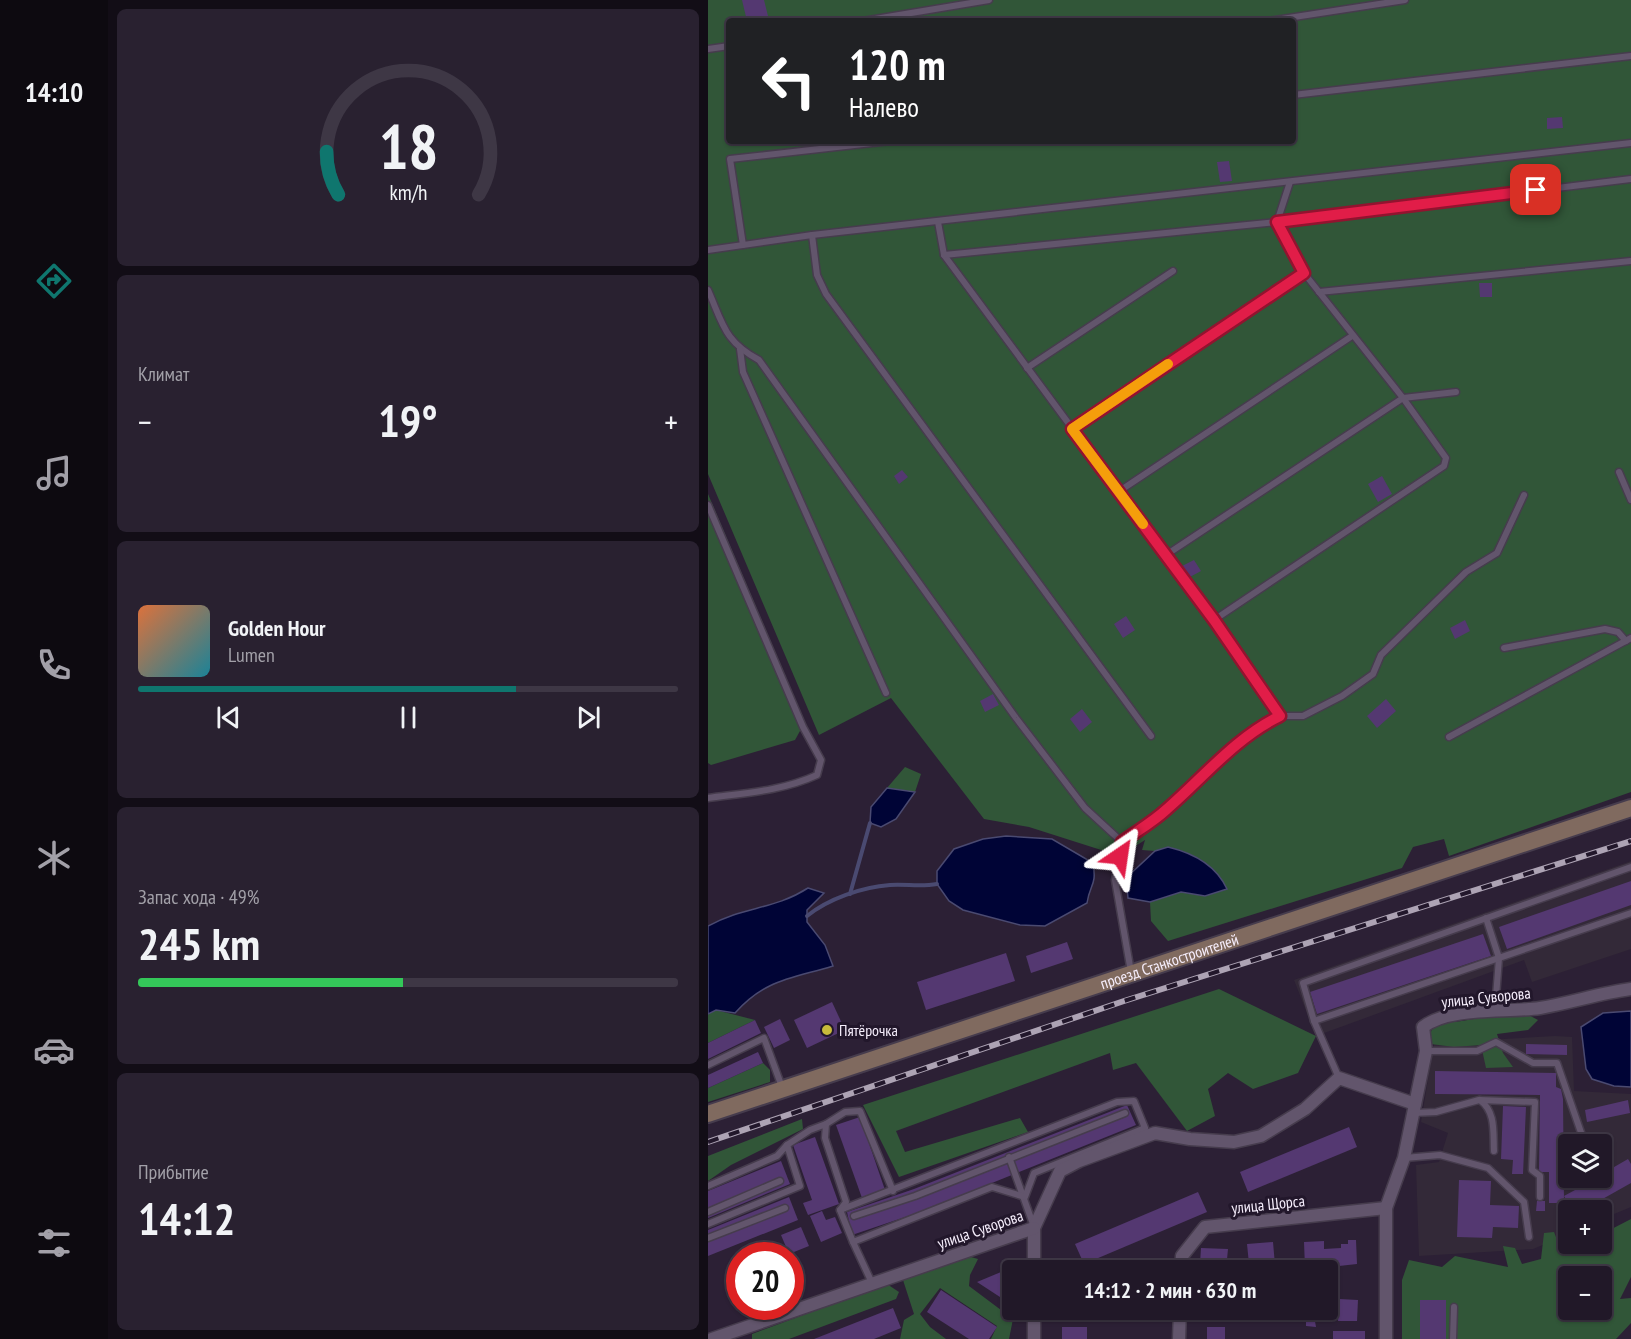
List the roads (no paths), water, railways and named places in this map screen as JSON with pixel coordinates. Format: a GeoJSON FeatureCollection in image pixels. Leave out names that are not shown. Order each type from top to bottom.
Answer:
{"type":"FeatureCollection","features":[{"type":"Feature","properties":{"kind":"main road","name":"проезд Станкостроителей"},"geometry":{"type":"LineString","coordinates":[[708,1114],[1631,807]]}},
{"type":"Feature","properties":{"kind":"street","name":"улица Суворова"},"geometry":{"type":"LineString","coordinates":[[1386,1339],[1386,1208],[1404,1158],[1426,1051],[1423,1027],[1433,1019],[1495,1010],[1540,1008],[1631,989]]}},
{"type":"Feature","properties":{"kind":"street","name":"улица Суворова"},"geometry":{"type":"LineString","coordinates":[[712,1339],[1034,1228],[1060,1171],[1079,1161],[1155,1133],[1190,1139],[1234,1142],[1261,1136],[1305,1109],[1339,1078]]}},
{"type":"Feature","properties":{"kind":"street"},"geometry":{"type":"LineString","coordinates":[[1339,1078],[1414,1109]]}},
{"type":"Feature","properties":{"kind":"street","name":"улица Щорса"},"geometry":{"type":"LineString","coordinates":[[1182,1260],[1182,1256],[1205,1227],[1386,1208]]}},
{"type":"Feature","properties":{"kind":"street"},"geometry":{"type":"LineString","coordinates":[[1034,1228],[1034,1260]]}},
{"type":"Feature","properties":{"kind":"street"},"geometry":{"type":"LineString","coordinates":[[1034,1320],[1034,1339]]}},
{"type":"Feature","properties":{"kind":"street"},"geometry":{"type":"LineString","coordinates":[[1179,1339],[1180,1320]]}},
{"type":"Feature","properties":{"kind":"lane"},"geometry":{"type":"LineString","coordinates":[[881,18],[989,0]]}},
{"type":"Feature","properties":{"kind":"lane"},"geometry":{"type":"LineString","coordinates":[[1288,18],[1405,0]]}},
{"type":"Feature","properties":{"kind":"lane"},"geometry":{"type":"LineString","coordinates":[[708,49],[726,46]]}},
{"type":"Feature","properties":{"kind":"lane"},"geometry":{"type":"LineString","coordinates":[[1296,95],[1631,56]]}},
{"type":"Feature","properties":{"kind":"lane"},"geometry":{"type":"LineString","coordinates":[[708,250],[812,235],[1631,143]]}},
{"type":"Feature","properties":{"kind":"lane"},"geometry":{"type":"LineString","coordinates":[[743,245],[729,159],[863,144]]}},
{"type":"Feature","properties":{"kind":"lane"},"geometry":{"type":"LineString","coordinates":[[944,255],[1277,222],[1631,179]]}},
{"type":"Feature","properties":{"kind":"lane"},"geometry":{"type":"LineString","coordinates":[[1214,620],[1444,466],[1446,458],[1404,398],[1352,336],[1304,273],[1277,222],[1290,182]]}},
{"type":"Feature","properties":{"kind":"lane"},"geometry":{"type":"LineString","coordinates":[[938,222],[944,255],[1214,620],[1280,716]]}},
{"type":"Feature","properties":{"kind":"lane"},"geometry":{"type":"LineString","coordinates":[[812,235],[817,274],[826,294],[1150,736]]}},
{"type":"Feature","properties":{"kind":"lane"},"geometry":{"type":"LineString","coordinates":[[1319,292],[1631,261]]}},
{"type":"Feature","properties":{"kind":"lane"},"geometry":{"type":"LineString","coordinates":[[1027,368],[1173,271]]}},
{"type":"Feature","properties":{"kind":"lane"},"geometry":{"type":"LineString","coordinates":[[1072,429],[1304,273]]}},
{"type":"Feature","properties":{"kind":"lane"},"geometry":{"type":"LineString","coordinates":[[708,290],[727,335],[740,349],[759,360],[1016,718],[1085,808],[1122,842]]}},
{"type":"Feature","properties":{"kind":"lane"},"geometry":{"type":"LineString","coordinates":[[1118,492],[1352,336]]}},
{"type":"Feature","properties":{"kind":"lane"},"geometry":{"type":"LineString","coordinates":[[740,349],[743,372],[886,693]]}},
{"type":"Feature","properties":{"kind":"lane"},"geometry":{"type":"LineString","coordinates":[[1166,555],[1404,398],[1456,392]]}},
{"type":"Feature","properties":{"kind":"lane"},"geometry":{"type":"LineString","coordinates":[[1619,472],[1631,500]]}},
{"type":"Feature","properties":{"kind":"lane"},"geometry":{"type":"LineString","coordinates":[[1131,972],[1115,880],[1122,842],[1166,810],[1223,755],[1250,734],[1280,716],[1303,716],[1342,696],[1372,674],[1381,655],[1466,572],[1497,553],[1524,495]]}},
{"type":"Feature","properties":{"kind":"lane"},"geometry":{"type":"LineString","coordinates":[[708,505],[803,727],[821,760],[817,775],[798,783],[768,790],[708,798]]}},
{"type":"Feature","properties":{"kind":"lane"},"geometry":{"type":"LineString","coordinates":[[1449,737],[1628,639],[1618,632],[1605,628],[1504,648]]}},
{"type":"Feature","properties":{"kind":"lane"},"geometry":{"type":"LineString","coordinates":[[1339,1078],[1314,1021],[1303,983],[1631,867]]}},
{"type":"Feature","properties":{"kind":"lane"},"geometry":{"type":"LineString","coordinates":[[1314,1021],[1631,913]]}},
{"type":"Feature","properties":{"kind":"lane"},"geometry":{"type":"LineString","coordinates":[[1486,918],[1499,958],[1495,1010]]}},
{"type":"Feature","properties":{"kind":"lane"},"geometry":{"type":"LineString","coordinates":[[708,1065],[764,1038],[783,1088]]}},
{"type":"Feature","properties":{"kind":"lane"},"geometry":{"type":"LineString","coordinates":[[1426,1051],[1477,1051],[1496,1042],[1533,1063],[1557,1063],[1582,1134]]}},
{"type":"Feature","properties":{"kind":"lane"},"geometry":{"type":"LineString","coordinates":[[1414,1109],[1436,1112],[1479,1100],[1535,1102],[1532,1170],[1540,1176],[1540,1197]]}},
{"type":"Feature","properties":{"kind":"lane"},"geometry":{"type":"LineString","coordinates":[[1479,1100],[1487,1105],[1493,1117],[1494,1151]]}},
{"type":"Feature","properties":{"kind":"lane"},"geometry":{"type":"LineString","coordinates":[[840,1210],[1117,1102],[1134,1101],[1145,1128],[1034,1173],[1025,1197]]}},
{"type":"Feature","properties":{"kind":"lane"},"geometry":{"type":"LineString","coordinates":[[708,1186],[777,1155],[787,1145],[810,1130],[826,1124],[845,1112],[860,1111],[893,1191]]}},
{"type":"Feature","properties":{"kind":"lane"},"geometry":{"type":"LineString","coordinates":[[854,1216],[915,1196],[1125,1113]]}},
{"type":"Feature","properties":{"kind":"lane"},"geometry":{"type":"LineString","coordinates":[[826,1124],[825,1138],[846,1202],[840,1210]]}},
{"type":"Feature","properties":{"kind":"lane"},"geometry":{"type":"LineString","coordinates":[[708,1224],[800,1186],[787,1145]]}},
{"type":"Feature","properties":{"kind":"lane"},"geometry":{"type":"LineString","coordinates":[[1404,1158],[1440,1155],[1488,1168],[1524,1202],[1529,1237]]}},
{"type":"Feature","properties":{"kind":"lane"},"geometry":{"type":"LineString","coordinates":[[1009,1157],[1025,1197],[1034,1228]]}},
{"type":"Feature","properties":{"kind":"lane"},"geometry":{"type":"LineString","coordinates":[[708,1212],[780,1181]]}},
{"type":"Feature","properties":{"kind":"lane"},"geometry":{"type":"LineString","coordinates":[[853,1242],[992,1187],[1025,1197]]}},
{"type":"Feature","properties":{"kind":"lane"},"geometry":{"type":"LineString","coordinates":[[708,1238],[785,1208]]}},
{"type":"Feature","properties":{"kind":"lane"},"geometry":{"type":"LineString","coordinates":[[840,1210],[873,1284]]}},
{"type":"Feature","properties":{"kind":"lane"},"geometry":{"type":"LineString","coordinates":[[1454,1307],[1454,1339]]}},
{"type":"Feature","properties":{"kind":"waterway"},"geometry":{"type":"LineString","coordinates":[[850,894],[870,823]]}},
{"type":"Feature","properties":{"kind":"waterway"},"geometry":{"type":"LineString","coordinates":[[807,916],[835,899],[868,888],[937,884]]}},
{"type":"Feature","properties":{"kind":"railway"},"geometry":{"type":"LineString","coordinates":[[708,1142],[1124,1001],[1631,841]]}},
{"type":"Feature","properties":{"kind":"place","name":"Пятёрочка"},"geometry":{"type":"Point","coordinates":[827,1030]}}]}
